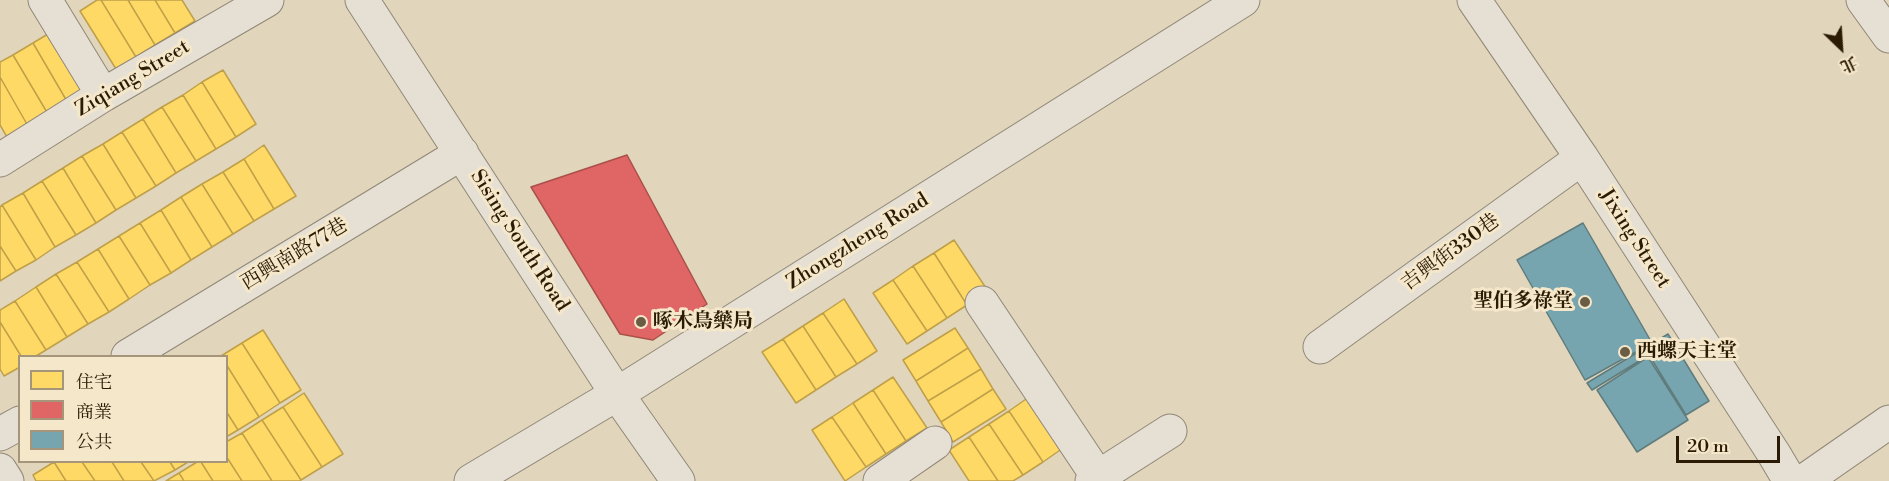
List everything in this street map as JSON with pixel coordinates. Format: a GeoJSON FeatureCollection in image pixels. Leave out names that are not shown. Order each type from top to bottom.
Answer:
{"type":"FeatureCollection","features":[{"type":"Feature","properties":{"kind":"street"},"geometry":{"type":"LineString","coordinates":[[45,0],[103,95]]}},
{"type":"Feature","properties":{"kind":"street","name":"Ziqiang Street"},"geometry":{"type":"LineString","coordinates":[[0,160],[103,95],[267,0]]}},
{"type":"Feature","properties":{"kind":"street","name":"Sising South Road"},"geometry":{"type":"LineString","coordinates":[[362,0],[617,394],[678,481]]}},
{"type":"Feature","properties":{"kind":"street","name":"Zhongzheng Road"},"geometry":{"type":"LineString","coordinates":[[471,481],[617,394],[1243,0]]}},
{"type":"Feature","properties":{"kind":"street","name":"Jixing Street"},"geometry":{"type":"LineString","coordinates":[[1474,0],[1582,158],[1790,481]]}},
{"type":"Feature","properties":{"kind":"street"},"geometry":{"type":"LineString","coordinates":[[1863,0],[1889,36]]}},
{"type":"Feature","properties":{"kind":"street","name":"西興南路77巷"},"geometry":{"type":"LineString","coordinates":[[131,355],[462,153]]}},
{"type":"Feature","properties":{"kind":"street","name":"吉興街330巷"},"geometry":{"type":"LineString","coordinates":[[1320,347],[1582,158]]}},
{"type":"Feature","properties":{"kind":"street"},"geometry":{"type":"LineString","coordinates":[[982,303],[1095,479],[1170,431]]}},
{"type":"Feature","properties":{"kind":"street"},"geometry":{"type":"LineString","coordinates":[[1804,481],[1889,422]]}},
{"type":"Feature","properties":{"kind":"street"},"geometry":{"type":"LineString","coordinates":[[0,435],[18,424]]}},
{"type":"Feature","properties":{"kind":"street"},"geometry":{"type":"LineString","coordinates":[[880,481],[935,443]]}},
{"type":"Feature","properties":{"kind":"street"},"geometry":{"type":"LineString","coordinates":[[0,470],[8,481]]}},
{"type":"Feature","properties":{"kind":"building: 住宅"},"geometry":{"type":"Polygon","coordinates":[[[97,0],[101,0],[136,57],[116,69],[80,11],[97,0]]]}},
{"type":"Feature","properties":{"kind":"building: 住宅"},"geometry":{"type":"Polygon","coordinates":[[[101,0],[128,0],[155,45],[136,57],[101,0]]]}},
{"type":"Feature","properties":{"kind":"building: 住宅"},"geometry":{"type":"Polygon","coordinates":[[[128,0],[155,0],[175,33],[155,45],[128,0]]]}},
{"type":"Feature","properties":{"kind":"building: 住宅"},"geometry":{"type":"Polygon","coordinates":[[[155,0],[182,0],[195,21],[175,33],[155,0]]]}},
{"type":"Feature","properties":{"kind":"building: 住宅"},"geometry":{"type":"Polygon","coordinates":[[[53,31],[88,91],[68,103],[33,43],[53,31]]]}},
{"type":"Feature","properties":{"kind":"building: 住宅"},"geometry":{"type":"Polygon","coordinates":[[[33,43],[68,103],[48,114],[13,55],[33,43]]]}},
{"type":"Feature","properties":{"kind":"building: 住宅"},"geometry":{"type":"Polygon","coordinates":[[[13,55],[48,114],[28,126],[0,77],[0,62],[13,55]]]}},
{"type":"Feature","properties":{"kind":"building: 住宅"},"geometry":{"type":"Polygon","coordinates":[[[223,70],[256,124],[236,137],[202,82],[223,70]]]}},
{"type":"Feature","properties":{"kind":"building: 住宅"},"geometry":{"type":"Polygon","coordinates":[[[0,77],[28,126],[7,137],[0,125],[0,77]]]}},
{"type":"Feature","properties":{"kind":"building: 住宅"},"geometry":{"type":"Polygon","coordinates":[[[202,82],[236,137],[216,149],[183,95],[202,82]]]}},
{"type":"Feature","properties":{"kind":"building: 住宅"},"geometry":{"type":"Polygon","coordinates":[[[183,95],[216,149],[196,161],[162,107],[183,95]]]}},
{"type":"Feature","properties":{"kind":"building: 住宅"},"geometry":{"type":"Polygon","coordinates":[[[162,107],[196,161],[176,173],[143,119],[162,107]]]}},
{"type":"Feature","properties":{"kind":"building: 住宅"},"geometry":{"type":"Polygon","coordinates":[[[143,119],[176,173],[156,186],[122,132],[143,119]]]}},
{"type":"Feature","properties":{"kind":"building: 住宅"},"geometry":{"type":"Polygon","coordinates":[[[122,132],[156,186],[136,198],[103,144],[122,132]]]}},
{"type":"Feature","properties":{"kind":"building: 住宅"},"geometry":{"type":"Polygon","coordinates":[[[103,144],[136,198],[116,210],[82,156],[103,144]]]}},
{"type":"Feature","properties":{"kind":"building: 住宅"},"geometry":{"type":"Polygon","coordinates":[[[264,145],[296,196],[274,209],[244,159],[264,145]]]}},
{"type":"Feature","properties":{"kind":"building: 住宅"},"geometry":{"type":"Polygon","coordinates":[[[82,156],[116,210],[96,223],[63,168],[82,156]]]}},
{"type":"Feature","properties":{"kind":"building: 住宅"},"geometry":{"type":"Polygon","coordinates":[[[244,159],[274,209],[254,221],[223,172],[244,159]]]}},
{"type":"Feature","properties":{"kind":"building: 住宅"},"geometry":{"type":"Polygon","coordinates":[[[63,168],[96,223],[76,235],[42,181],[63,168]]]}},
{"type":"Feature","properties":{"kind":"building: 住宅"},"geometry":{"type":"Polygon","coordinates":[[[223,172],[254,221],[233,234],[202,184],[223,172]]]}},
{"type":"Feature","properties":{"kind":"building: 住宅"},"geometry":{"type":"Polygon","coordinates":[[[42,181],[76,235],[55,247],[23,193],[42,181]]]}},
{"type":"Feature","properties":{"kind":"building: 住宅"},"geometry":{"type":"Polygon","coordinates":[[[202,184],[233,234],[212,247],[181,197],[202,184]]]}},
{"type":"Feature","properties":{"kind":"building: 住宅"},"geometry":{"type":"Polygon","coordinates":[[[23,193],[55,247],[36,260],[2,205],[23,193]]]}},
{"type":"Feature","properties":{"kind":"building: 住宅"},"geometry":{"type":"Polygon","coordinates":[[[181,197],[212,247],[191,260],[161,210],[181,197]]]}},
{"type":"Feature","properties":{"kind":"building: 住宅"},"geometry":{"type":"Polygon","coordinates":[[[2,205],[36,260],[16,271],[0,246],[0,207],[2,205]]]}},
{"type":"Feature","properties":{"kind":"building: 住宅"},"geometry":{"type":"Polygon","coordinates":[[[161,210],[191,260],[171,273],[140,223],[161,210]]]}},
{"type":"Feature","properties":{"kind":"building: 住宅"},"geometry":{"type":"Polygon","coordinates":[[[140,223],[171,273],[150,285],[119,236],[140,223]]]}},
{"type":"Feature","properties":{"kind":"building: 住宅"},"geometry":{"type":"Polygon","coordinates":[[[119,236],[150,285],[129,299],[98,249],[119,236]]]}},
{"type":"Feature","properties":{"kind":"building: 住宅"},"geometry":{"type":"Polygon","coordinates":[[[954,240],[988,291],[967,305],[934,253],[954,240]]]}},
{"type":"Feature","properties":{"kind":"building: 住宅"},"geometry":{"type":"Polygon","coordinates":[[[0,246],[16,271],[0,281],[0,246]]]}},
{"type":"Feature","properties":{"kind":"building: 住宅"},"geometry":{"type":"Polygon","coordinates":[[[98,249],[129,299],[109,312],[77,262],[98,249]]]}},
{"type":"Feature","properties":{"kind":"building: 住宅"},"geometry":{"type":"Polygon","coordinates":[[[934,253],[967,305],[947,318],[913,266],[934,253]]]}},
{"type":"Feature","properties":{"kind":"building: 住宅"},"geometry":{"type":"Polygon","coordinates":[[[77,262],[109,312],[88,324],[56,274],[77,262]]]}},
{"type":"Feature","properties":{"kind":"building: 住宅"},"geometry":{"type":"Polygon","coordinates":[[[913,266],[947,318],[927,331],[893,280],[913,266]]]}},
{"type":"Feature","properties":{"kind":"building: 住宅"},"geometry":{"type":"Polygon","coordinates":[[[56,274],[88,324],[67,337],[36,287],[56,274]]]}},
{"type":"Feature","properties":{"kind":"building: 住宅"},"geometry":{"type":"Polygon","coordinates":[[[893,280],[927,331],[907,344],[873,293],[893,280]]]}},
{"type":"Feature","properties":{"kind":"building: 住宅"},"geometry":{"type":"Polygon","coordinates":[[[36,287],[67,337],[46,350],[15,301],[36,287]]]}},
{"type":"Feature","properties":{"kind":"building: 住宅"},"geometry":{"type":"Polygon","coordinates":[[[844,299],[877,351],[857,364],[823,313],[844,299]]]}},
{"type":"Feature","properties":{"kind":"building: 住宅"},"geometry":{"type":"Polygon","coordinates":[[[15,301],[46,350],[38,355],[20,355],[0,322],[0,310],[15,301]]]}},
{"type":"Feature","properties":{"kind":"building: 住宅"},"geometry":{"type":"Polygon","coordinates":[[[823,313],[857,364],[836,377],[803,326],[823,313]]]}},
{"type":"Feature","properties":{"kind":"building: 住宅"},"geometry":{"type":"Polygon","coordinates":[[[0,322],[20,355],[18,355],[18,368],[4,376],[0,369],[0,322]]]}},
{"type":"Feature","properties":{"kind":"building: 住宅"},"geometry":{"type":"Polygon","coordinates":[[[803,326],[836,377],[816,390],[783,339],[803,326]]]}},
{"type":"Feature","properties":{"kind":"building: 住宅"},"geometry":{"type":"Polygon","coordinates":[[[955,328],[968,348],[916,381],[903,360],[955,328]]]}},
{"type":"Feature","properties":{"kind":"building: 住宅"},"geometry":{"type":"Polygon","coordinates":[[[263,330],[301,390],[280,403],[242,343],[263,330]]]}},
{"type":"Feature","properties":{"kind":"building: 住宅"},"geometry":{"type":"Polygon","coordinates":[[[783,339],[816,390],[796,403],[762,352],[783,339]]]}},
{"type":"Feature","properties":{"kind":"building: 住宅"},"geometry":{"type":"Polygon","coordinates":[[[242,343],[280,403],[259,417],[228,367],[228,355],[223,355],[242,343]]]}},
{"type":"Feature","properties":{"kind":"building: 住宅"},"geometry":{"type":"Polygon","coordinates":[[[968,348],[981,369],[928,401],[916,381],[968,348]]]}},
{"type":"Feature","properties":{"kind":"building: 住宅"},"geometry":{"type":"Polygon","coordinates":[[[228,367],[259,417],[238,430],[228,414],[228,367]]]}},
{"type":"Feature","properties":{"kind":"building: 住宅"},"geometry":{"type":"Polygon","coordinates":[[[981,369],[993,389],[941,422],[928,401],[981,369]]]}},
{"type":"Feature","properties":{"kind":"building: 住宅"},"geometry":{"type":"Polygon","coordinates":[[[893,377],[927,428],[906,441],[873,390],[893,377]]]}},
{"type":"Feature","properties":{"kind":"building: 住宅"},"geometry":{"type":"Polygon","coordinates":[[[993,389],[1006,409],[953,442],[941,422],[993,389]]]}},
{"type":"Feature","properties":{"kind":"building: 住宅"},"geometry":{"type":"Polygon","coordinates":[[[873,390],[906,441],[886,454],[853,403],[873,390]]]}},
{"type":"Feature","properties":{"kind":"building: 住宅"},"geometry":{"type":"Polygon","coordinates":[[[304,393],[343,454],[322,467],[283,407],[304,393]]]}},
{"type":"Feature","properties":{"kind":"building: 住宅"},"geometry":{"type":"Polygon","coordinates":[[[1029,397],[1063,448],[1043,462],[1009,411],[1029,397]]]}},
{"type":"Feature","properties":{"kind":"building: 住宅"},"geometry":{"type":"Polygon","coordinates":[[[853,403],[886,454],[866,467],[832,417],[853,403]]]}},
{"type":"Feature","properties":{"kind":"building: 住宅"},"geometry":{"type":"Polygon","coordinates":[[[283,407],[322,467],[301,480],[262,420],[283,407]]]}},
{"type":"Feature","properties":{"kind":"building: 住宅"},"geometry":{"type":"Polygon","coordinates":[[[1009,411],[1043,462],[1023,475],[989,424],[1009,411]]]}},
{"type":"Feature","properties":{"kind":"building: 住宅"},"geometry":{"type":"Polygon","coordinates":[[[228,414],[238,430],[228,436],[228,414]]]}},
{"type":"Feature","properties":{"kind":"building: 住宅"},"geometry":{"type":"Polygon","coordinates":[[[832,417],[866,467],[845,481],[812,430],[832,417]]]}},
{"type":"Feature","properties":{"kind":"building: 住宅"},"geometry":{"type":"Polygon","coordinates":[[[262,420],[300,481],[272,481],[242,433],[262,420]]]}},
{"type":"Feature","properties":{"kind":"building: 住宅"},"geometry":{"type":"Polygon","coordinates":[[[989,424],[1023,475],[1013,481],[998,481],[969,437],[989,424]]]}},
{"type":"Feature","properties":{"kind":"building: 住宅"},"geometry":{"type":"Polygon","coordinates":[[[242,433],[272,481],[242,481],[228,459],[228,441],[242,433]]]}},
{"type":"Feature","properties":{"kind":"building: 住宅"},"geometry":{"type":"Polygon","coordinates":[[[969,437],[998,481],[969,481],[949,450],[969,437]]]}},
{"type":"Feature","properties":{"kind":"building: 住宅"},"geometry":{"type":"Polygon","coordinates":[[[228,459],[242,481],[213,481],[202,463],[228,463],[228,459]]]}},
{"type":"Feature","properties":{"kind":"building: 住宅"},"geometry":{"type":"Polygon","coordinates":[[[55,463],[83,463],[95,481],[66,481],[55,463]]]}},
{"type":"Feature","properties":{"kind":"building: 住宅"},"geometry":{"type":"Polygon","coordinates":[[[55,463],[66,481],[36,481],[33,475],[55,463]]]}},
{"type":"Feature","properties":{"kind":"building: 住宅"},"geometry":{"type":"Polygon","coordinates":[[[83,463],[113,463],[124,481],[95,481],[83,463]]]}},
{"type":"Feature","properties":{"kind":"building: 住宅"},"geometry":{"type":"Polygon","coordinates":[[[113,463],[142,463],[154,481],[124,481],[113,463]]]}},
{"type":"Feature","properties":{"kind":"building: 住宅"},"geometry":{"type":"Polygon","coordinates":[[[142,463],[171,463],[175,470],[154,481],[142,463]]]}},
{"type":"Feature","properties":{"kind":"building: 住宅"},"geometry":{"type":"Polygon","coordinates":[[[171,463],[186,463],[175,470],[171,463]]]}},
{"type":"Feature","properties":{"kind":"building: 住宅"},"geometry":{"type":"Polygon","coordinates":[[[195,463],[202,463],[213,481],[184,481],[179,473],[195,463]]]}},
{"type":"Feature","properties":{"kind":"building: 住宅"},"geometry":{"type":"Polygon","coordinates":[[[179,473],[184,481],[166,481],[179,473]]]}},
{"type":"Feature","properties":{"kind":"building: 商業"},"geometry":{"type":"Polygon","coordinates":[[[627,155],[707,304],[653,340],[620,334],[531,187],[627,155]]]}},
{"type":"Feature","properties":{"kind":"building: 公共","name":"聖伯多祿堂"},"geometry":{"type":"Polygon","coordinates":[[[1583,223],[1652,343],[1585,380],[1517,260],[1583,223]]]}},
{"type":"Feature","properties":{"kind":"building: 公共"},"geometry":{"type":"Polygon","coordinates":[[[1668,334],[1709,401],[1686,415],[1649,355],[1592,390],[1587,383],[1668,334]]]}},
{"type":"Feature","properties":{"kind":"building: 公共"},"geometry":{"type":"Polygon","coordinates":[[[1648,357],[1688,420],[1637,452],[1597,390],[1648,357]]]}},
{"type":"Feature","properties":{"kind":"place","name":"聖伯多祿堂"},"geometry":{"type":"Point","coordinates":[1585,302]}},
{"type":"Feature","properties":{"kind":"place","name":"啄木鳥藥局"},"geometry":{"type":"Point","coordinates":[641,322]}},
{"type":"Feature","properties":{"kind":"place","name":"西螺天主堂"},"geometry":{"type":"Point","coordinates":[1625,352]}}]}
